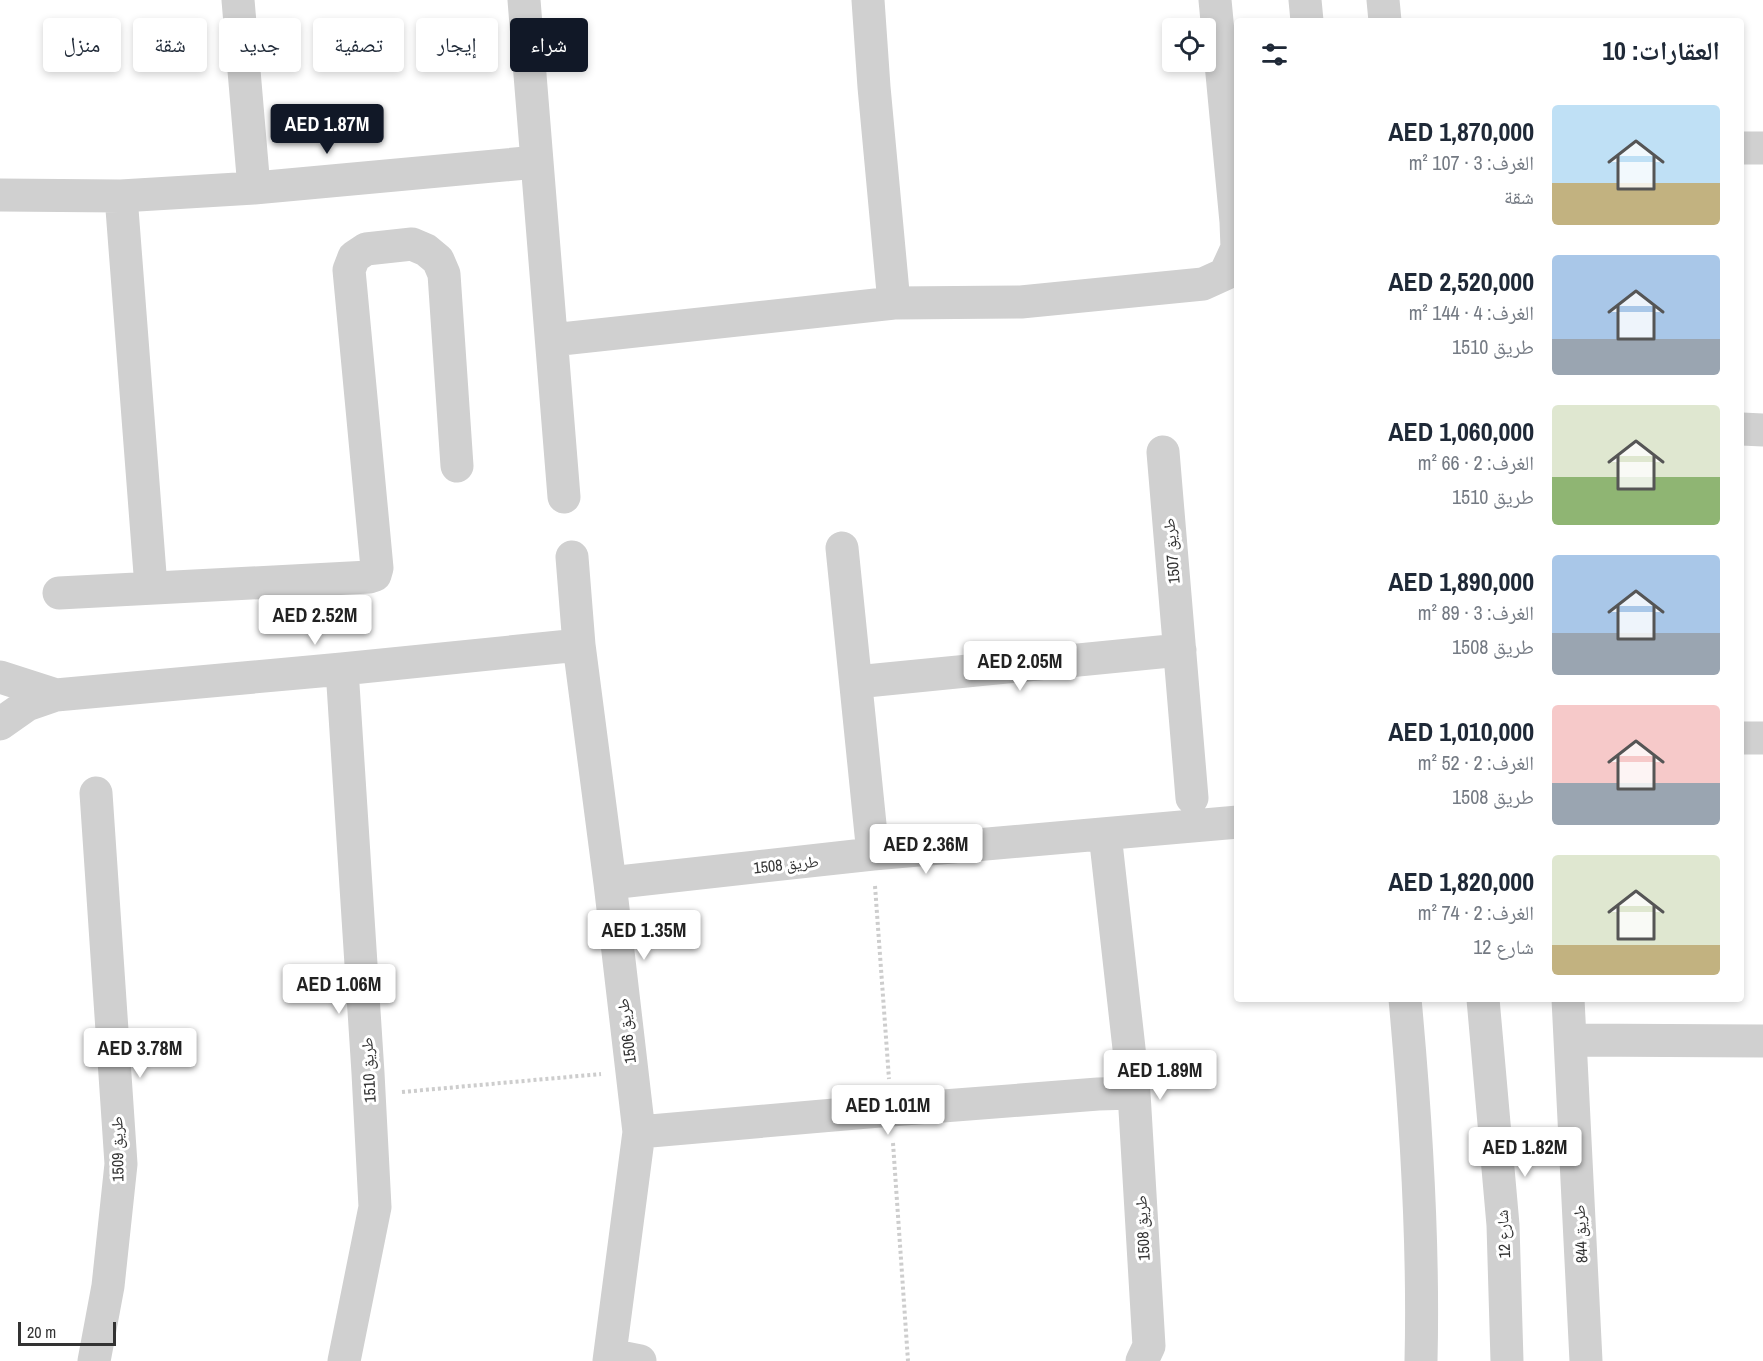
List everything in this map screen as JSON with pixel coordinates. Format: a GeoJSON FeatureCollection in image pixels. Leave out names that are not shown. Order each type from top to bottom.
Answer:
{"type":"FeatureCollection","features":[{"type":"Feature","properties":{"kind":"street"},"geometry":{"type":"LineString","coordinates":[[238,0],[254,188]]}},
{"type":"Feature","properties":{"kind":"street"},"geometry":{"type":"LineString","coordinates":[[524,0],[564,498]]}},
{"type":"Feature","properties":{"kind":"street"},"geometry":{"type":"LineString","coordinates":[[868,0],[894,303]]}},
{"type":"Feature","properties":{"kind":"street"},"geometry":{"type":"LineString","coordinates":[[1215,0],[1234,201]]}},
{"type":"Feature","properties":{"kind":"street"},"geometry":{"type":"LineString","coordinates":[[1305,0],[1307,18]]}},
{"type":"Feature","properties":{"kind":"street"},"geometry":{"type":"LineString","coordinates":[[1383,0],[1386,18]]}},
{"type":"Feature","properties":{"kind":"street"},"geometry":{"type":"LineString","coordinates":[[1744,148],[1763,148]]}},
{"type":"Feature","properties":{"kind":"street"},"geometry":{"type":"LineString","coordinates":[[0,195],[121,196],[254,188],[537,162]]}},
{"type":"Feature","properties":{"kind":"street"},"geometry":{"type":"LineString","coordinates":[[121,196],[150,587]]}},
{"type":"Feature","properties":{"kind":"street"},"geometry":{"type":"LineString","coordinates":[[59,593],[375,575],[377,568],[349,270],[354,257],[366,249],[412,244],[426,249],[438,260],[444,274],[457,466]]}},
{"type":"Feature","properties":{"kind":"street"},"geometry":{"type":"LineString","coordinates":[[552,340],[894,303],[1021,302],[1203,284],[1225,274],[1234,254]]}},
{"type":"Feature","properties":{"kind":"street"},"geometry":{"type":"LineString","coordinates":[[1744,429],[1763,430]]}},
{"type":"Feature","properties":{"kind":"street","name":"طريق 1507"},"geometry":{"type":"LineString","coordinates":[[1163,452],[1192,798]]}},
{"type":"Feature","properties":{"kind":"street"},"geometry":{"type":"LineString","coordinates":[[842,548],[873,854]]}},
{"type":"Feature","properties":{"kind":"street","name":"طريق 1506"},"geometry":{"type":"LineString","coordinates":[[572,557],[579,645],[639,1132],[620,1359]]}},
{"type":"Feature","properties":{"kind":"street"},"geometry":{"type":"LineString","coordinates":[[0,724],[27,705],[56,695],[579,645]]}},
{"type":"Feature","properties":{"kind":"street"},"geometry":{"type":"LineString","coordinates":[[856,682],[1180,650]]}},
{"type":"Feature","properties":{"kind":"street","name":"طريق 1510"},"geometry":{"type":"LineString","coordinates":[[342,669],[375,1207],[344,1361]]}},
{"type":"Feature","properties":{"kind":"street"},"geometry":{"type":"LineString","coordinates":[[0,677],[56,695]]}},
{"type":"Feature","properties":{"kind":"street"},"geometry":{"type":"LineString","coordinates":[[1744,738],[1763,738]]}},
{"type":"Feature","properties":{"kind":"street","name":"طريق 1509"},"geometry":{"type":"LineString","coordinates":[[94,1361],[108,1286],[121,1164],[96,793]]}},
{"type":"Feature","properties":{"kind":"street","name":"طريق 1508"},"geometry":{"type":"LineString","coordinates":[[610,883],[873,854],[1234,822]]}},
{"type":"Feature","properties":{"kind":"street","name":"طريق 1508"},"geometry":{"type":"LineString","coordinates":[[1105,834],[1134,1093],[1149,1346],[1142,1361]]}},
{"type":"Feature","properties":{"kind":"street"},"geometry":{"type":"LineString","coordinates":[[1405,1002],[1414,1104],[1422,1301],[1421,1361]]}},
{"type":"Feature","properties":{"kind":"street","name":"شارع 12"},"geometry":{"type":"LineString","coordinates":[[1484,1002],[1503,1225],[1507,1361]]}},
{"type":"Feature","properties":{"kind":"street","name":"طريق 844"},"geometry":{"type":"LineString","coordinates":[[1568,1002],[1586,1361]]}},
{"type":"Feature","properties":{"kind":"street"},"geometry":{"type":"LineString","coordinates":[[1570,1040],[1763,1041]]}},
{"type":"Feature","properties":{"kind":"street"},"geometry":{"type":"LineString","coordinates":[[639,1132],[891,1110],[1134,1093]]}},
{"type":"Feature","properties":{"kind":"path"},"geometry":{"type":"LineString","coordinates":[[369,1095],[631,1072]]}}]}
